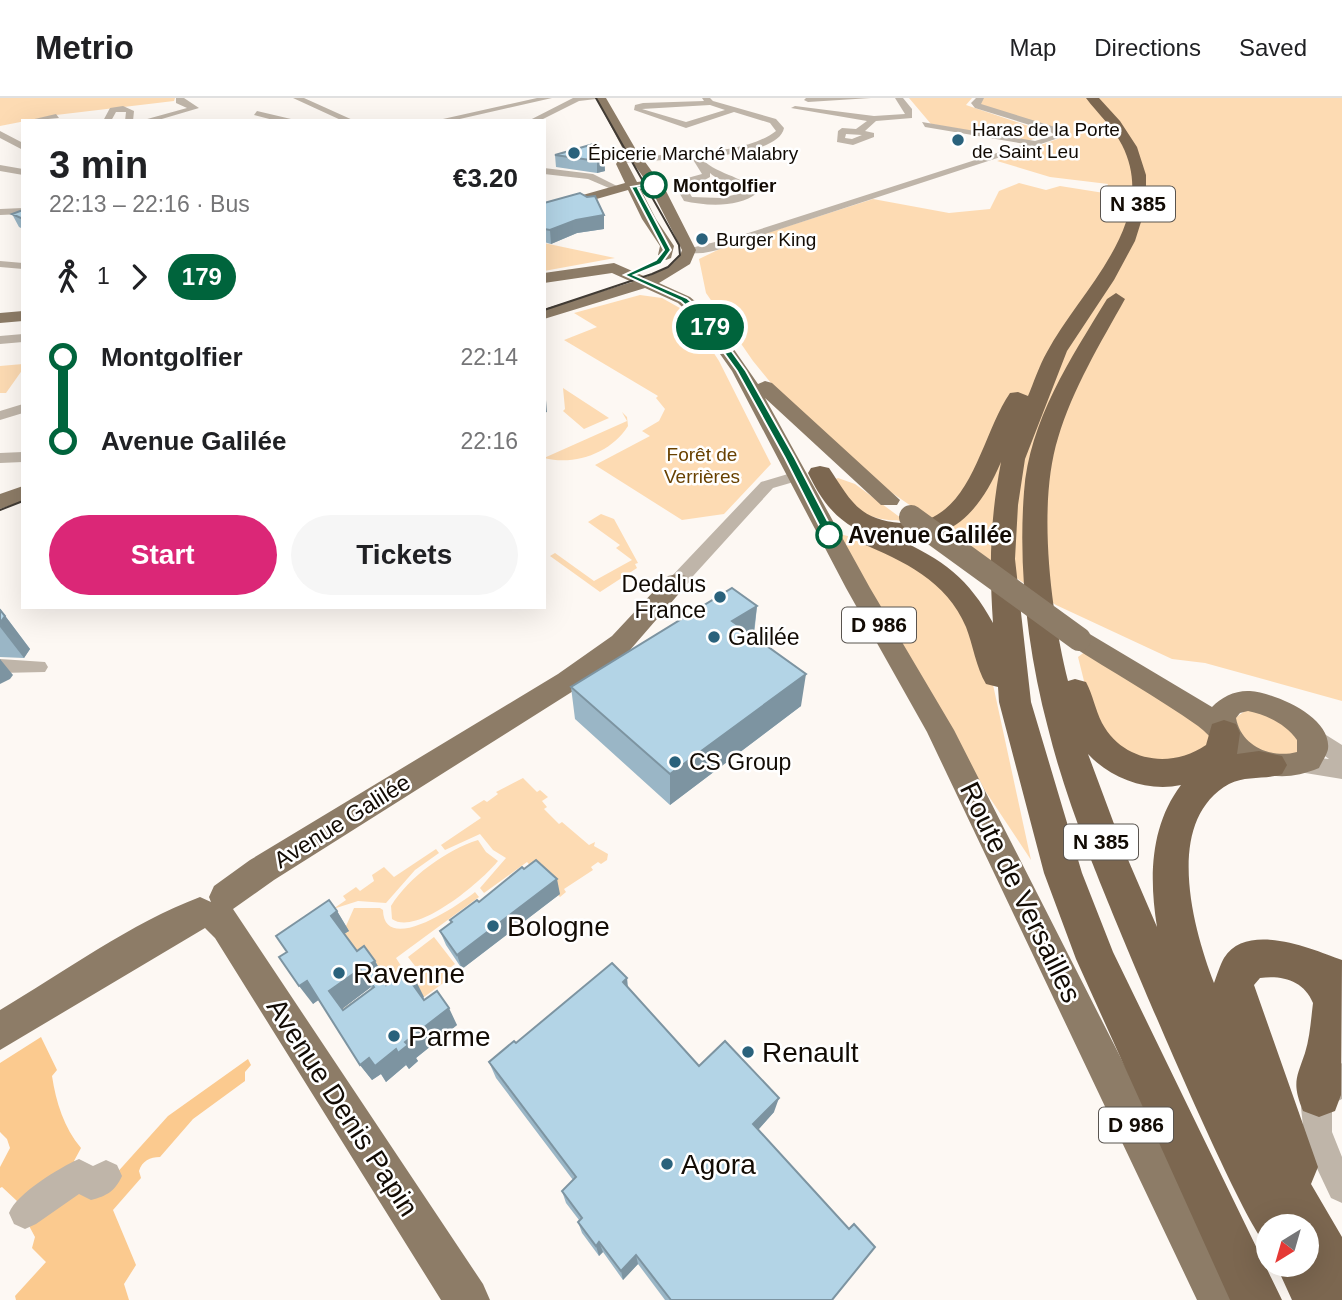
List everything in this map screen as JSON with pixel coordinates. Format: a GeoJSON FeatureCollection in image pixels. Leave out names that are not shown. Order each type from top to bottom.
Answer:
{"type":"FeatureCollection","features":[{"type":"Feature","properties":{"kind":"highway","name":"N 385"},"geometry":{"type":"LineString","coordinates":[[1092,98],[1116,124],[1130,147],[1139,175],[1138,206],[1127,241],[1105,280],[1057,351],[1013,459],[1005,505],[1002,559],[1015,702],[1063,873],[1096,959],[1255,1300]]}},
{"type":"Feature","properties":{"kind":"highway","name":"N 385"},"geometry":{"type":"LineString","coordinates":[[1107,98],[1138,135],[1154,178]]}},
{"type":"Feature","properties":{"kind":"highway","name":"N 385"},"geometry":{"type":"LineString","coordinates":[[1125,283],[1080,361],[1051,428],[1040,462],[1036,506],[1037,595],[1049,669],[1099,836],[1144,944],[1258,1188],[1277,1214]]}},
{"type":"Feature","properties":{"kind":"highway"},"geometry":{"type":"LineString","coordinates":[[806,474],[841,508],[865,524],[883,530],[906,532],[946,523],[960,512],[973,496],[1004,420],[1031,376],[1045,356],[1057,351]]}},
{"type":"Feature","properties":{"kind":"highway"},"geometry":{"type":"LineString","coordinates":[[1051,428],[1056,437],[1051,462],[1050,514],[1054,562],[1076,692],[1089,728],[1102,747],[1122,762],[1164,775],[1189,771],[1216,756],[1223,746],[1228,719]]}},
{"type":"Feature","properties":{"kind":"highway"},"geometry":{"type":"LineString","coordinates":[[806,474],[837,522],[915,556],[953,584],[973,609],[982,626],[1002,692],[1015,702]]}},
{"type":"Feature","properties":{"kind":"highway"},"geometry":{"type":"LineString","coordinates":[[1286,765],[1248,764],[1226,771],[1204,783],[1195,792],[1182,814],[1172,849],[1171,892],[1195,986],[1263,1141],[1289,1214]]}},
{"type":"Feature","properties":{"kind":"highway"},"geometry":{"type":"LineString","coordinates":[[1291,1214],[1234,985],[1236,972],[1243,964],[1273,958],[1290,960],[1328,974],[1328,987],[1334,1003],[1326,1056],[1318,1073],[1331,1087]]}},
{"type":"Feature","properties":{"kind":"highway"},"geometry":{"type":"LineString","coordinates":[[1320,1265],[1342,1288]]}},
{"type":"Feature","properties":{"kind":"highway","name":"N 385"},"geometry":{"type":"LineString","coordinates":[[1312,1278],[1320,1300]]}},
{"type":"Feature","properties":{"kind":"main road"},"geometry":{"type":"LineString","coordinates":[[546,313],[646,273],[663,259],[667,246],[649,219],[620,160],[582,98]]}},
{"type":"Feature","properties":{"kind":"main road"},"geometry":{"type":"LineString","coordinates":[[546,303],[685,261],[689,250],[654,185],[601,98]]}},
{"type":"Feature","properties":{"kind":"main road"},"geometry":{"type":"LineString","coordinates":[[546,209],[616,188],[654,185]]}},
{"type":"Feature","properties":{"kind":"main road"},"geometry":{"type":"LineString","coordinates":[[546,276],[607,268],[646,273],[700,297],[724,326],[765,387],[806,474]]}},
{"type":"Feature","properties":{"kind":"main road","name":"D 986"},"geometry":{"type":"LineString","coordinates":[[646,273],[702,316],[741,371],[806,474]]}},
{"type":"Feature","properties":{"kind":"main road"},"geometry":{"type":"LineString","coordinates":[[0,317],[21,314]]}},
{"type":"Feature","properties":{"kind":"main road"},"geometry":{"type":"LineString","coordinates":[[765,387],[889,500],[1079,639],[1210,720],[1228,719],[1248,701],[1283,711],[1302,725],[1310,736],[1314,751],[1308,761],[1286,765],[1244,753],[1228,719]]}},
{"type":"Feature","properties":{"kind":"main road"},"geometry":{"type":"LineString","coordinates":[[806,474],[835,463],[869,482]]}},
{"type":"Feature","properties":{"kind":"main road"},"geometry":{"type":"LineString","coordinates":[[806,474],[850,478],[889,500]]}},
{"type":"Feature","properties":{"kind":"main road","name":"Route de Versailles"},"geometry":{"type":"LineString","coordinates":[[806,474],[940,730],[1221,1300]]}},
{"type":"Feature","properties":{"kind":"main road"},"geometry":{"type":"LineString","coordinates":[[0,502],[21,494]]}},
{"type":"Feature","properties":{"kind":"main road"},"geometry":{"type":"LineString","coordinates":[[0,517],[21,509]]}},
{"type":"Feature","properties":{"kind":"main road","name":"Avenue Galilée"},"geometry":{"type":"LineString","coordinates":[[0,1031],[149,940],[214,909],[270,865],[568,681],[621,643],[677,582]]}},
{"type":"Feature","properties":{"kind":"main road","name":"Avenue Denis Papin"},"geometry":{"type":"LineString","coordinates":[[214,909],[467,1300]]}},
{"type":"Feature","properties":{"kind":"street"},"geometry":{"type":"LineString","coordinates":[[152,119],[195,108],[179,101],[180,98]]}},
{"type":"Feature","properties":{"kind":"street"},"geometry":{"type":"LineString","coordinates":[[285,98],[295,98],[346,119]]}},
{"type":"Feature","properties":{"kind":"street"},"geometry":{"type":"LineString","coordinates":[[448,119],[548,98]]}},
{"type":"Feature","properties":{"kind":"street"},"geometry":{"type":"LineString","coordinates":[[536,119],[582,98],[601,98]]}},
{"type":"Feature","properties":{"kind":"street"},"geometry":{"type":"LineString","coordinates":[[620,160],[744,150],[769,142],[780,132],[784,114],[801,99],[867,98]]}},
{"type":"Feature","properties":{"kind":"street"},"geometry":{"type":"LineString","coordinates":[[735,110],[686,125],[642,113],[638,107],[708,100],[735,110],[784,114],[874,119],[909,116],[908,109],[899,98]]}},
{"type":"Feature","properties":{"kind":"street"},"geometry":{"type":"LineString","coordinates":[[689,250],[743,239],[1060,136],[1052,129],[978,106],[975,103],[980,98]]}},
{"type":"Feature","properties":{"kind":"street"},"geometry":{"type":"LineString","coordinates":[[108,119],[113,110],[123,108],[130,111],[129,119]]}},
{"type":"Feature","properties":{"kind":"street"},"geometry":{"type":"LineString","coordinates":[[257,113],[281,119]]}},
{"type":"Feature","properties":{"kind":"street"},"geometry":{"type":"LineString","coordinates":[[40,119],[56,116]]}},
{"type":"Feature","properties":{"kind":"street"},"geometry":{"type":"LineString","coordinates":[[858,132],[874,119]]}},
{"type":"Feature","properties":{"kind":"street"},"geometry":{"type":"LineString","coordinates":[[0,127],[11,124]]}},
{"type":"Feature","properties":{"kind":"street"},"geometry":{"type":"LineString","coordinates":[[925,124],[1037,144]]}},
{"type":"Feature","properties":{"kind":"street"},"geometry":{"type":"LineString","coordinates":[[0,134],[21,148]]}},
{"type":"Feature","properties":{"kind":"street"},"geometry":{"type":"LineString","coordinates":[[11,153],[21,150]]}},
{"type":"Feature","properties":{"kind":"street"},"geometry":{"type":"LineString","coordinates":[[694,154],[700,164],[707,175],[704,178],[677,182],[688,199],[696,201],[740,198],[752,193],[746,185],[718,175],[709,166],[700,164]]}},
{"type":"Feature","properties":{"kind":"street"},"geometry":{"type":"LineString","coordinates":[[0,168],[21,172]]}},
{"type":"Feature","properties":{"kind":"street"},"geometry":{"type":"LineString","coordinates":[[546,171],[590,176],[616,188]]}},
{"type":"Feature","properties":{"kind":"street"},"geometry":{"type":"LineString","coordinates":[[0,212],[21,211]]}},
{"type":"Feature","properties":{"kind":"street"},"geometry":{"type":"LineString","coordinates":[[0,264],[21,266]]}},
{"type":"Feature","properties":{"kind":"street"},"geometry":{"type":"LineString","coordinates":[[0,340],[21,338]]}},
{"type":"Feature","properties":{"kind":"street"},"geometry":{"type":"LineString","coordinates":[[0,347],[21,345]]}},
{"type":"Feature","properties":{"kind":"street"},"geometry":{"type":"LineString","coordinates":[[0,416],[21,411]]}},
{"type":"Feature","properties":{"kind":"street"},"geometry":{"type":"LineString","coordinates":[[0,458],[21,457]]}},
{"type":"Feature","properties":{"kind":"street"},"geometry":{"type":"LineString","coordinates":[[735,519],[745,501],[768,475],[777,470],[806,474]]}},
{"type":"Feature","properties":{"kind":"street"},"geometry":{"type":"LineString","coordinates":[[735,519],[757,500],[784,488],[794,487],[806,474]]}},
{"type":"Feature","properties":{"kind":"street","name":"Avenue Galilée"},"geometry":{"type":"LineString","coordinates":[[677,582],[735,519]]}},
{"type":"Feature","properties":{"kind":"street"},"geometry":{"type":"LineString","coordinates":[[0,666],[37,667]]}},
{"type":"Feature","properties":{"kind":"street"},"geometry":{"type":"LineString","coordinates":[[1302,725],[1317,740],[1342,757]]}},
{"type":"Feature","properties":{"kind":"street"},"geometry":{"type":"LineString","coordinates":[[1286,765],[1342,770]]}},
{"type":"Feature","properties":{"kind":"street"},"geometry":{"type":"LineString","coordinates":[[1331,1087],[1314,1119],[1317,1134],[1342,1187]]}},
{"type":"Feature","properties":{"kind":"street"},"geometry":{"type":"LineString","coordinates":[[25,1213],[79,1175],[91,1184],[106,1176]]}},
{"type":"Feature","properties":{"kind":"green space"},"geometry":{"type":"Polygon","coordinates":[[[0,98],[175,98],[174,101],[21,119],[21,122],[0,126],[0,98]]]}},
{"type":"Feature","properties":{"kind":"green space"},"geometry":{"type":"Polygon","coordinates":[[[909,98],[972,98],[966,105],[1049,133],[1028,141],[931,124],[909,98]]]}},
{"type":"Feature","properties":{"kind":"green space"},"geometry":{"type":"Polygon","coordinates":[[[983,98],[1342,98],[1342,701],[1205,663],[1172,659],[1056,605],[857,469],[792,409],[753,361],[706,293],[699,259],[726,246],[873,199],[949,213],[990,209],[999,191],[1019,183],[1046,190],[1060,186],[1104,193],[1108,184],[1050,177],[997,161],[1063,137],[1064,133],[982,107],[979,103],[983,98]]]}},
{"type":"Feature","properties":{"kind":"green space"},"geometry":{"type":"Polygon","coordinates":[[[546,243],[615,258],[546,271],[546,243]]]}},
{"type":"Feature","properties":{"kind":"green space","name":"Forêt de Verrières"},"geometry":{"type":"Polygon","coordinates":[[[640,295],[662,298],[687,312],[719,361],[771,464],[724,514],[682,520],[595,465],[650,436],[642,431],[659,421],[665,409],[656,398],[658,396],[564,340],[597,327],[574,313],[640,295]]]}},
{"type":"Feature","properties":{"kind":"green space"},"geometry":{"type":"Polygon","coordinates":[[[21,364],[21,372],[6,393],[0,393],[0,366],[21,364]]]}},
{"type":"Feature","properties":{"kind":"green space"},"geometry":{"type":"Polygon","coordinates":[[[563,388],[609,418],[584,429],[563,411],[563,388]]]}},
{"type":"Feature","properties":{"kind":"green space"},"geometry":{"type":"Polygon","coordinates":[[[622,412],[627,417],[628,426],[612,444],[602,450],[580,459],[546,458],[546,457],[627,421],[622,412]]]}},
{"type":"Feature","properties":{"kind":"green space"},"geometry":{"type":"Polygon","coordinates":[[[838,478],[855,484],[905,521],[880,519],[863,512],[833,480],[838,478]]]}},
{"type":"Feature","properties":{"kind":"green space"},"geometry":{"type":"Polygon","coordinates":[[[601,514],[614,519],[638,563],[635,564],[637,568],[600,592],[550,556],[555,553],[594,581],[632,560],[616,548],[620,545],[588,522],[601,514]]]}},
{"type":"Feature","properties":{"kind":"green space"},"geometry":{"type":"Polygon","coordinates":[[[837,533],[861,540],[915,565],[960,602],[992,680],[1031,860],[980,783],[837,533]]]}},
{"type":"Feature","properties":{"kind":"green space"},"geometry":{"type":"Polygon","coordinates":[[[1086,651],[1199,718],[1214,741],[1202,753],[1150,763],[1108,740],[1085,685],[1078,657],[1086,651]]]}},
{"type":"Feature","properties":{"kind":"green space"},"geometry":{"type":"Polygon","coordinates":[[[1245,711],[1262,711],[1299,734],[1299,751],[1292,755],[1279,756],[1244,743],[1235,718],[1245,711]]]}},
{"type":"Feature","properties":{"kind":"green space"},"geometry":{"type":"Polygon","coordinates":[[[523,778],[537,792],[540,790],[548,797],[542,801],[547,807],[544,809],[559,824],[562,822],[589,845],[595,842],[594,846],[608,854],[607,860],[591,867],[593,870],[564,889],[566,892],[560,897],[527,862],[484,893],[480,888],[506,858],[493,850],[480,834],[445,850],[441,845],[481,818],[471,808],[484,800],[487,802],[498,794],[496,792],[523,778]]]}},
{"type":"Feature","properties":{"kind":"green space"},"geometry":{"type":"Polygon","coordinates":[[[478,840],[486,852],[498,861],[479,881],[433,914],[403,922],[392,919],[391,906],[418,875],[453,850],[478,840]]]}},
{"type":"Feature","properties":{"kind":"green space"},"geometry":{"type":"Polygon","coordinates":[[[436,849],[439,853],[415,870],[386,903],[358,901],[333,909],[346,900],[343,896],[356,887],[360,891],[374,881],[372,875],[384,867],[394,877],[436,849]]]}},
{"type":"Feature","properties":{"kind":"green space"},"geometry":{"type":"Polygon","coordinates":[[[475,892],[479,897],[396,958],[405,972],[347,1016],[342,1009],[372,989],[368,970],[342,935],[354,908],[380,908],[387,923],[396,928],[408,928],[439,916],[475,892]]]}},
{"type":"Feature","properties":{"kind":"green space"},"geometry":{"type":"Polygon","coordinates":[[[434,937],[455,964],[451,967],[415,966],[408,957],[434,937]]]}},
{"type":"Feature","properties":{"kind":"green space"},"geometry":{"type":"Polygon","coordinates":[[[421,972],[450,973],[453,976],[424,997],[416,988],[368,1011],[421,972]]]}},
{"type":"Feature","properties":{"kind":"shaded area"},"geometry":{"type":"Polygon","coordinates":[[[41,1037],[57,1070],[52,1076],[62,1114],[81,1148],[74,1161],[114,1176],[168,1116],[248,1059],[251,1065],[245,1072],[245,1081],[193,1119],[160,1157],[144,1162],[139,1171],[141,1178],[113,1210],[136,1265],[124,1284],[129,1300],[16,1300],[15,1296],[46,1262],[32,1248],[35,1237],[27,1222],[32,1215],[0,1188],[0,1167],[10,1148],[7,1139],[0,1132],[0,1063],[41,1037]]]}},
{"type":"Feature","properties":{"kind":"building"},"geometry":{"type":"Polygon","coordinates":[[[597,143],[604,159],[597,161],[555,155],[597,143]]]}},
{"type":"Feature","properties":{"kind":"building"},"geometry":{"type":"Polygon","coordinates":[[[580,193],[587,197],[595,196],[604,215],[546,229],[546,202],[580,193]]]}},
{"type":"Feature","properties":{"kind":"building"},"geometry":{"type":"Polygon","coordinates":[[[21,211],[21,218],[12,214],[21,211]]]}},
{"type":"Feature","properties":{"kind":"building","name":"CS Group"},"geometry":{"type":"Polygon","coordinates":[[[732,588],[757,606],[732,621],[806,674],[670,774],[571,687],[732,588]]]}},
{"type":"Feature","properties":{"kind":"building"},"geometry":{"type":"Polygon","coordinates":[[[0,610],[5,616],[0,623],[0,610]]]}},
{"type":"Feature","properties":{"kind":"building"},"geometry":{"type":"Polygon","coordinates":[[[536,860],[557,879],[457,955],[440,931],[477,900],[479,902],[522,867],[524,869],[536,860]]]}},
{"type":"Feature","properties":{"kind":"building"},"geometry":{"type":"Polygon","coordinates":[[[329,900],[337,911],[331,916],[357,951],[364,946],[375,961],[370,964],[386,985],[407,970],[415,979],[411,982],[424,1000],[437,991],[449,1008],[405,1042],[408,1045],[398,1053],[396,1049],[375,1066],[369,1058],[360,1065],[307,981],[299,986],[279,957],[287,952],[276,936],[329,900]],[[360,969],[329,991],[343,1010],[374,987],[360,969]]]}},
{"type":"Feature","properties":{"kind":"building","name":"Agora"},"geometry":{"type":"Polygon","coordinates":[[[612,963],[627,978],[623,982],[699,1066],[725,1041],[779,1098],[753,1124],[849,1229],[854,1224],[875,1247],[832,1300],[671,1300],[636,1255],[621,1271],[599,1242],[596,1246],[578,1222],[582,1218],[562,1191],[576,1177],[489,1062],[514,1041],[516,1043],[612,963]]]}},
{"type":"Feature","properties":{"kind":"tram line"},"geometry":{"type":"LineString","coordinates":[[546,309],[652,274],[668,267],[680,255],[679,245],[596,98]]}},
{"type":"Feature","properties":{"kind":"tram line"},"geometry":{"type":"LineString","coordinates":[[0,510],[21,502]]}},
{"type":"Feature","properties":{"kind":"bus line","name":"179"},"geometry":{"type":"LineString","coordinates":[[654,185],[634,187],[649,219],[656,225],[667,246],[666,254],[658,262],[628,275],[684,300],[702,316],[741,371],[829,535]]}},
{"type":"Feature","properties":{"kind":"place","name":"Haras de la Porte de Saint Leu"},"geometry":{"type":"Point","coordinates":[958,140]}},
{"type":"Feature","properties":{"kind":"place","name":"Épicerie Marché Malabry"},"geometry":{"type":"Point","coordinates":[574,153]}},
{"type":"Feature","properties":{"kind":"place","name":"Montgolfier"},"geometry":{"type":"Point","coordinates":[654,185]}},
{"type":"Feature","properties":{"kind":"place","name":"Burger King"},"geometry":{"type":"Point","coordinates":[702,239]}},
{"type":"Feature","properties":{"kind":"place","name":"Avenue Galilée"},"geometry":{"type":"Point","coordinates":[829,535]}},
{"type":"Feature","properties":{"kind":"place","name":"Dedalus France"},"geometry":{"type":"Point","coordinates":[720,597]}},
{"type":"Feature","properties":{"kind":"place","name":"Galilée"},"geometry":{"type":"Point","coordinates":[714,637]}},
{"type":"Feature","properties":{"kind":"place","name":"CS Group"},"geometry":{"type":"Point","coordinates":[675,762]}},
{"type":"Feature","properties":{"kind":"place","name":"Bologne"},"geometry":{"type":"Point","coordinates":[493,926]}},
{"type":"Feature","properties":{"kind":"place","name":"Ravenne"},"geometry":{"type":"Point","coordinates":[339,973]}},
{"type":"Feature","properties":{"kind":"place","name":"Parme"},"geometry":{"type":"Point","coordinates":[394,1036]}},
{"type":"Feature","properties":{"kind":"place","name":"Renault"},"geometry":{"type":"Point","coordinates":[748,1052]}},
{"type":"Feature","properties":{"kind":"place","name":"Agora"},"geometry":{"type":"Point","coordinates":[667,1164]}}]}
